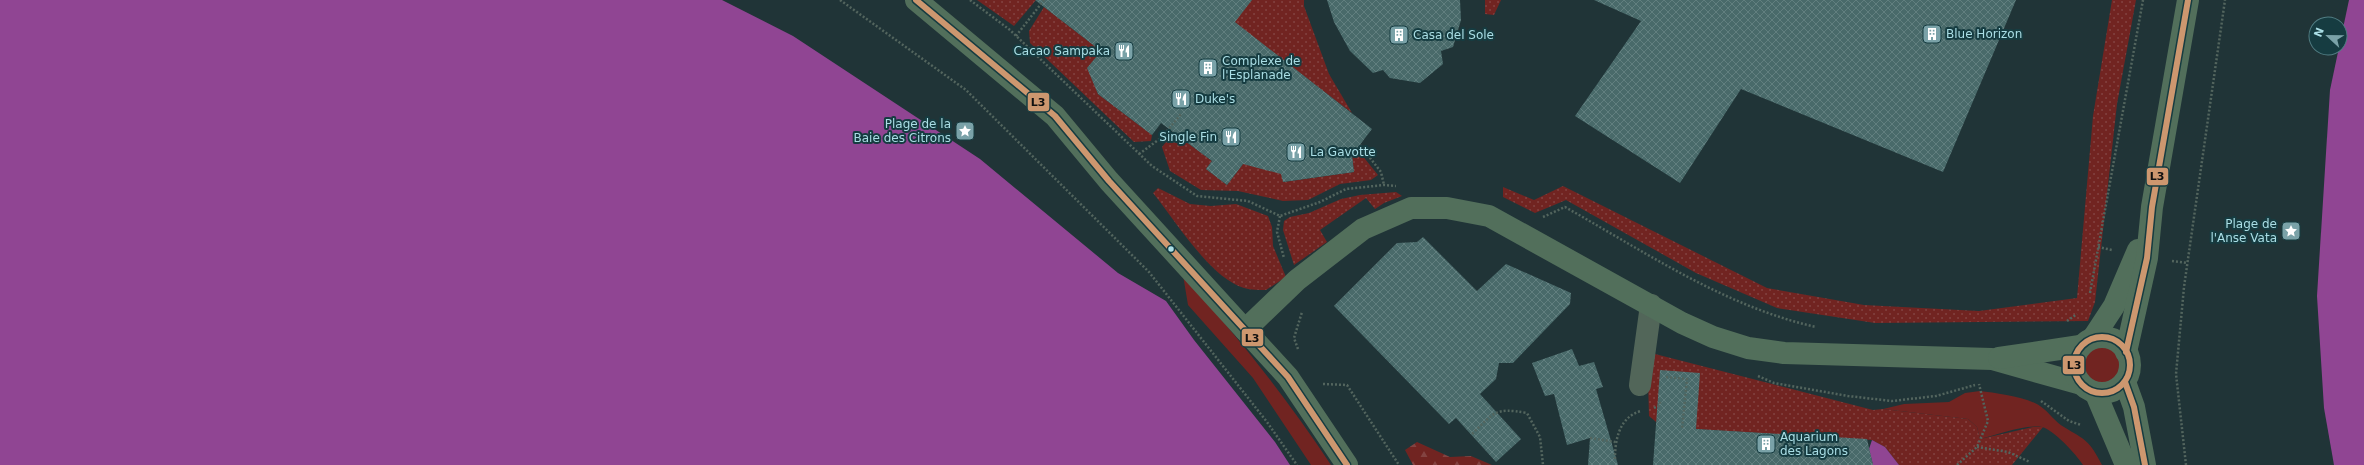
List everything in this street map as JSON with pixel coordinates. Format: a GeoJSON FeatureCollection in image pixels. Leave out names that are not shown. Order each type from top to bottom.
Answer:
{"type":"FeatureCollection","features":[{"type":"Feature","properties":{"kind":"main road"},"geometry":{"type":"LineString","coordinates":[[916,0],[1055,116],[1109,181],[1288,377],[1328,433],[1347,465]]}},
{"type":"Feature","properties":{"kind":"main road"},"geometry":{"type":"LineString","coordinates":[[2126,352],[2147,258],[2152,207],[2188,0]]}},
{"type":"Feature","properties":{"kind":"main road"},"geometry":{"type":"LineString","coordinates":[[2126,465],[2089,389],[2075,374],[2074,360],[2114,306],[2130,270],[2152,207]]}},
{"type":"Feature","properties":{"kind":"main road"},"geometry":{"type":"LineString","coordinates":[[1245,330],[1297,280],[1363,229],[1411,208],[1453,208],[1489,216],[1699,332],[1748,348],[1784,353],[1992,359],[2107,337],[2120,343],[2129,355],[2130,370],[2124,382],[2111,392],[2089,389],[1992,359]]}},
{"type":"Feature","properties":{"kind":"main road"},"geometry":{"type":"LineString","coordinates":[[2124,382],[2134,407],[2145,465]]}},
{"type":"Feature","properties":{"kind":"lane"},"geometry":{"type":"LineString","coordinates":[[1640,385],[1651,305]]}},
{"type":"Feature","properties":{"kind":"path"},"geometry":{"type":"LineString","coordinates":[[840,0],[966,90],[1149,272],[1254,405],[1297,465]]}},
{"type":"Feature","properties":{"kind":"path"},"geometry":{"type":"LineString","coordinates":[[970,0],[1016,36],[1139,154],[1197,196],[1248,201],[1280,216],[1320,202],[1346,189],[1384,185],[1402,187]]}},
{"type":"Feature","properties":{"kind":"path"},"geometry":{"type":"LineString","coordinates":[[1016,36],[1044,0],[1047,3]]}},
{"type":"Feature","properties":{"kind":"path"},"geometry":{"type":"LineString","coordinates":[[2089,299],[2144,0]]}},
{"type":"Feature","properties":{"kind":"path"},"geometry":{"type":"LineString","coordinates":[[2186,465],[2176,374],[2184,287],[2225,0]]}},
{"type":"Feature","properties":{"kind":"path"},"geometry":{"type":"LineString","coordinates":[[1139,154],[1161,138],[1182,113]]}},
{"type":"Feature","properties":{"kind":"path"},"geometry":{"type":"LineString","coordinates":[[1360,145],[1381,172],[1384,185]]}},
{"type":"Feature","properties":{"kind":"path"},"geometry":{"type":"LineString","coordinates":[[1540,218],[1564,207],[1714,290],[1791,322],[1821,328]]}},
{"type":"Feature","properties":{"kind":"path"},"geometry":{"type":"LineString","coordinates":[[1280,216],[1277,232],[1285,259]]}},
{"type":"Feature","properties":{"kind":"path"},"geometry":{"type":"LineString","coordinates":[[2062,324],[2082,311]]}},
{"type":"Feature","properties":{"kind":"path"},"geometry":{"type":"LineString","coordinates":[[1662,384],[1663,377],[1688,379],[1682,429]]}},
{"type":"Feature","properties":{"kind":"path"},"geometry":{"type":"LineString","coordinates":[[1957,465],[1977,447],[1988,421],[1978,384]]}},
{"type":"Feature","properties":{"kind":"path"},"geometry":{"type":"LineString","coordinates":[[1651,408],[1660,404],[1661,398]]}},
{"type":"Feature","properties":{"kind":"path"},"geometry":{"type":"LineString","coordinates":[[1472,434],[1496,412],[1507,409],[1526,413],[1540,437],[1542,465]]}},
{"type":"Feature","properties":{"kind":"path"},"geometry":{"type":"LineString","coordinates":[[1615,459],[1615,442],[1621,426],[1638,412],[1644,410]]}},
{"type":"Feature","properties":{"kind":"path"},"geometry":{"type":"LineString","coordinates":[[1590,438],[1615,442]]}},
{"type":"Feature","properties":{"kind":"path"},"geometry":{"type":"LineString","coordinates":[[1977,447],[2008,452],[2030,462]]}},
{"type":"Feature","properties":{"kind":"green space"},"geometry":{"type":"Polygon","coordinates":[[[977,0],[1036,0],[1014,26],[977,0]]]}},
{"type":"Feature","properties":{"kind":"green space"},"geometry":{"type":"Polygon","coordinates":[[[1252,0],[1304,0],[1304,6],[1329,74],[1352,113],[1227,17],[1252,0]]]}},
{"type":"Feature","properties":{"kind":"green space"},"geometry":{"type":"Polygon","coordinates":[[[1485,0],[1501,0],[1494,15],[1485,14],[1485,0]]]}},
{"type":"Feature","properties":{"kind":"green space"},"geometry":{"type":"Polygon","coordinates":[[[2112,0],[2136,0],[2117,104],[2095,302],[2088,321],[1875,323],[1777,308],[1696,273],[1566,200],[1535,213],[1503,197],[1503,187],[1534,200],[1563,186],[1767,288],[1864,305],[1979,311],[2077,298],[2093,116],[2112,0]]]}},
{"type":"Feature","properties":{"kind":"green space"},"geometry":{"type":"Polygon","coordinates":[[[1044,7],[1101,51],[1088,68],[1098,94],[1152,135],[1151,141],[1134,142],[1030,43],[1029,31],[1044,7]]]}},
{"type":"Feature","properties":{"kind":"green space"},"geometry":{"type":"Polygon","coordinates":[[[1186,117],[1197,126],[1185,141],[1212,161],[1206,169],[1227,185],[1243,164],[1279,165],[1284,182],[1354,172],[1351,149],[1357,149],[1378,175],[1371,180],[1340,184],[1308,200],[1283,201],[1238,191],[1201,190],[1170,171],[1162,147],[1186,117]]]}},
{"type":"Feature","properties":{"kind":"green space"},"geometry":{"type":"Polygon","coordinates":[[[1158,188],[1190,204],[1211,206],[1236,204],[1268,216],[1272,227],[1273,246],[1286,277],[1266,290],[1247,289],[1231,282],[1206,261],[1182,232],[1153,193],[1158,188]]]}},
{"type":"Feature","properties":{"kind":"green space"},"geometry":{"type":"Polygon","coordinates":[[[1396,192],[1402,196],[1384,203],[1375,209],[1366,198],[1320,230],[1327,242],[1294,265],[1283,230],[1284,221],[1290,217],[1309,213],[1341,199],[1360,195],[1396,192]]]}},
{"type":"Feature","properties":{"kind":"green space"},"geometry":{"type":"Polygon","coordinates":[[[1183,275],[1260,367],[1331,465],[1311,465],[1253,378],[1188,305],[1183,275]]]}},
{"type":"Feature","properties":{"kind":"green space"},"geometry":{"type":"Polygon","coordinates":[[[2102,337],[2113,339],[2122,345],[2128,354],[2130,365],[2128,376],[2122,385],[2113,391],[2102,393],[2091,391],[2082,385],[2076,376],[2074,365],[2076,354],[2082,345],[2091,339],[2102,337]]]}},
{"type":"Feature","properties":{"kind":"green space"},"geometry":{"type":"Polygon","coordinates":[[[1655,354],[1873,410],[1883,409],[1968,419],[1977,427],[1980,439],[2033,427],[2043,427],[2012,465],[1899,465],[1885,447],[1872,440],[1662,427],[1649,416],[1648,381],[1655,354]]]}},
{"type":"Feature","properties":{"kind":"green space"},"geometry":{"type":"Polygon","coordinates":[[[1980,391],[2020,398],[2040,406],[2061,425],[2087,442],[2094,450],[2102,465],[2083,465],[2058,437],[2042,427],[2035,426],[2020,428],[1980,439],[1977,427],[1968,419],[1883,409],[1904,404],[1949,402],[1965,393],[1980,391]]]}},
{"type":"Feature","properties":{"kind":"green space"},"geometry":{"type":"Polygon","coordinates":[[[1417,442],[1450,457],[1471,456],[1492,465],[1413,465],[1405,450],[1417,442]]]}},
{"type":"Feature","properties":{"kind":"shaded area"},"geometry":{"type":"Polygon","coordinates":[[[0,0],[722,0],[793,36],[980,159],[1118,273],[1166,301],[1194,340],[1275,442],[1290,465],[0,465],[0,0]]]}},
{"type":"Feature","properties":{"kind":"shaded area"},"geometry":{"type":"Polygon","coordinates":[[[2349,0],[2364,0],[2364,465],[2334,465],[2324,408],[2317,296],[2330,90],[2337,56],[2348,56],[2348,16],[2346,16],[2349,0]]]}},
{"type":"Feature","properties":{"kind":"shaded area"},"geometry":{"type":"Polygon","coordinates":[[[1872,440],[1885,447],[1899,465],[1873,465],[1869,449],[1872,440]]]}},
{"type":"Feature","properties":{"kind":"building","name":"Complexe de l'Esplanade"},"geometry":{"type":"Polygon","coordinates":[[[1035,0],[1252,0],[1235,22],[1372,129],[1352,155],[1354,172],[1283,182],[1281,174],[1243,164],[1227,185],[1206,169],[1212,161],[1161,123],[1152,135],[1098,94],[1087,68],[1101,51],[1035,0]]]}},
{"type":"Feature","properties":{"kind":"building","name":"Casa del Sole"},"geometry":{"type":"Polygon","coordinates":[[[1327,0],[1460,0],[1461,20],[1453,47],[1441,51],[1443,64],[1420,83],[1390,78],[1383,70],[1373,73],[1350,51],[1334,22],[1327,0]]]}},
{"type":"Feature","properties":{"kind":"building"},"geometry":{"type":"Polygon","coordinates":[[[1594,0],[2016,0],[1943,172],[1741,89],[1680,183],[1575,116],[1641,21],[1594,0]]]}},
{"type":"Feature","properties":{"kind":"building"},"geometry":{"type":"Polygon","coordinates":[[[1423,237],[1477,291],[1506,264],[1571,293],[1570,304],[1513,363],[1499,363],[1496,379],[1480,394],[1521,439],[1496,462],[1456,418],[1449,424],[1334,306],[1397,243],[1417,242],[1423,237]]]}},
{"type":"Feature","properties":{"kind":"building"},"geometry":{"type":"Polygon","coordinates":[[[1572,349],[1579,366],[1594,362],[1603,387],[1596,389],[1618,465],[1588,465],[1590,438],[1567,445],[1554,394],[1545,396],[1532,363],[1572,349]]]}},
{"type":"Feature","properties":{"kind":"building","name":"Aquarium des Lagons"},"geometry":{"type":"Polygon","coordinates":[[[1660,370],[1700,373],[1696,429],[1867,439],[1873,465],[1653,465],[1660,370]]]}},
{"type":"Feature","properties":{"kind":"transit line","name":"L3"},"geometry":{"type":"LineString","coordinates":[[916,0],[1055,116],[1109,181],[1288,377],[1347,465]]}},
{"type":"Feature","properties":{"kind":"transit line","name":"L3"},"geometry":{"type":"LineString","coordinates":[[2126,352],[2147,258],[2152,207],[2188,0]]}},
{"type":"Feature","properties":{"kind":"transit line","name":"L3"},"geometry":{"type":"LineString","coordinates":[[2097,337],[2107,337],[2122,345],[2128,354],[2130,365],[2128,376],[2122,385],[2107,393],[2097,393],[2086,388],[2079,381],[2074,370],[2074,360],[2079,349],[2086,342],[2097,337]]}},
{"type":"Feature","properties":{"kind":"transit line","name":"L3"},"geometry":{"type":"LineString","coordinates":[[2125,382],[2134,407],[2145,465]]}},
{"type":"Feature","properties":{"kind":"place","name":"Blue Horizon"},"geometry":{"type":"Point","coordinates":[1932,34]}},
{"type":"Feature","properties":{"kind":"place","name":"Casa del Sole"},"geometry":{"type":"Point","coordinates":[1399,35]}},
{"type":"Feature","properties":{"kind":"place","name":"Cacao Sampaka"},"geometry":{"type":"Point","coordinates":[1124,51]}},
{"type":"Feature","properties":{"kind":"place","name":"Complexe de l'Esplanade"},"geometry":{"type":"Point","coordinates":[1208,68]}},
{"type":"Feature","properties":{"kind":"place","name":"Duke's"},"geometry":{"type":"Point","coordinates":[1181,99]}},
{"type":"Feature","properties":{"kind":"place","name":"Plage de la Baie des Citrons"},"geometry":{"type":"Point","coordinates":[965,131]}},
{"type":"Feature","properties":{"kind":"place","name":"Single Fin"},"geometry":{"type":"Point","coordinates":[1231,137]}},
{"type":"Feature","properties":{"kind":"place","name":"La Gavotte"},"geometry":{"type":"Point","coordinates":[1296,152]}},
{"type":"Feature","properties":{"kind":"place","name":"Plage de l'Anse Vata"},"geometry":{"type":"Point","coordinates":[2291,231]}},
{"type":"Feature","properties":{"kind":"place","name":"Aquarium des Lagons"},"geometry":{"type":"Point","coordinates":[1766,444]}}]}
